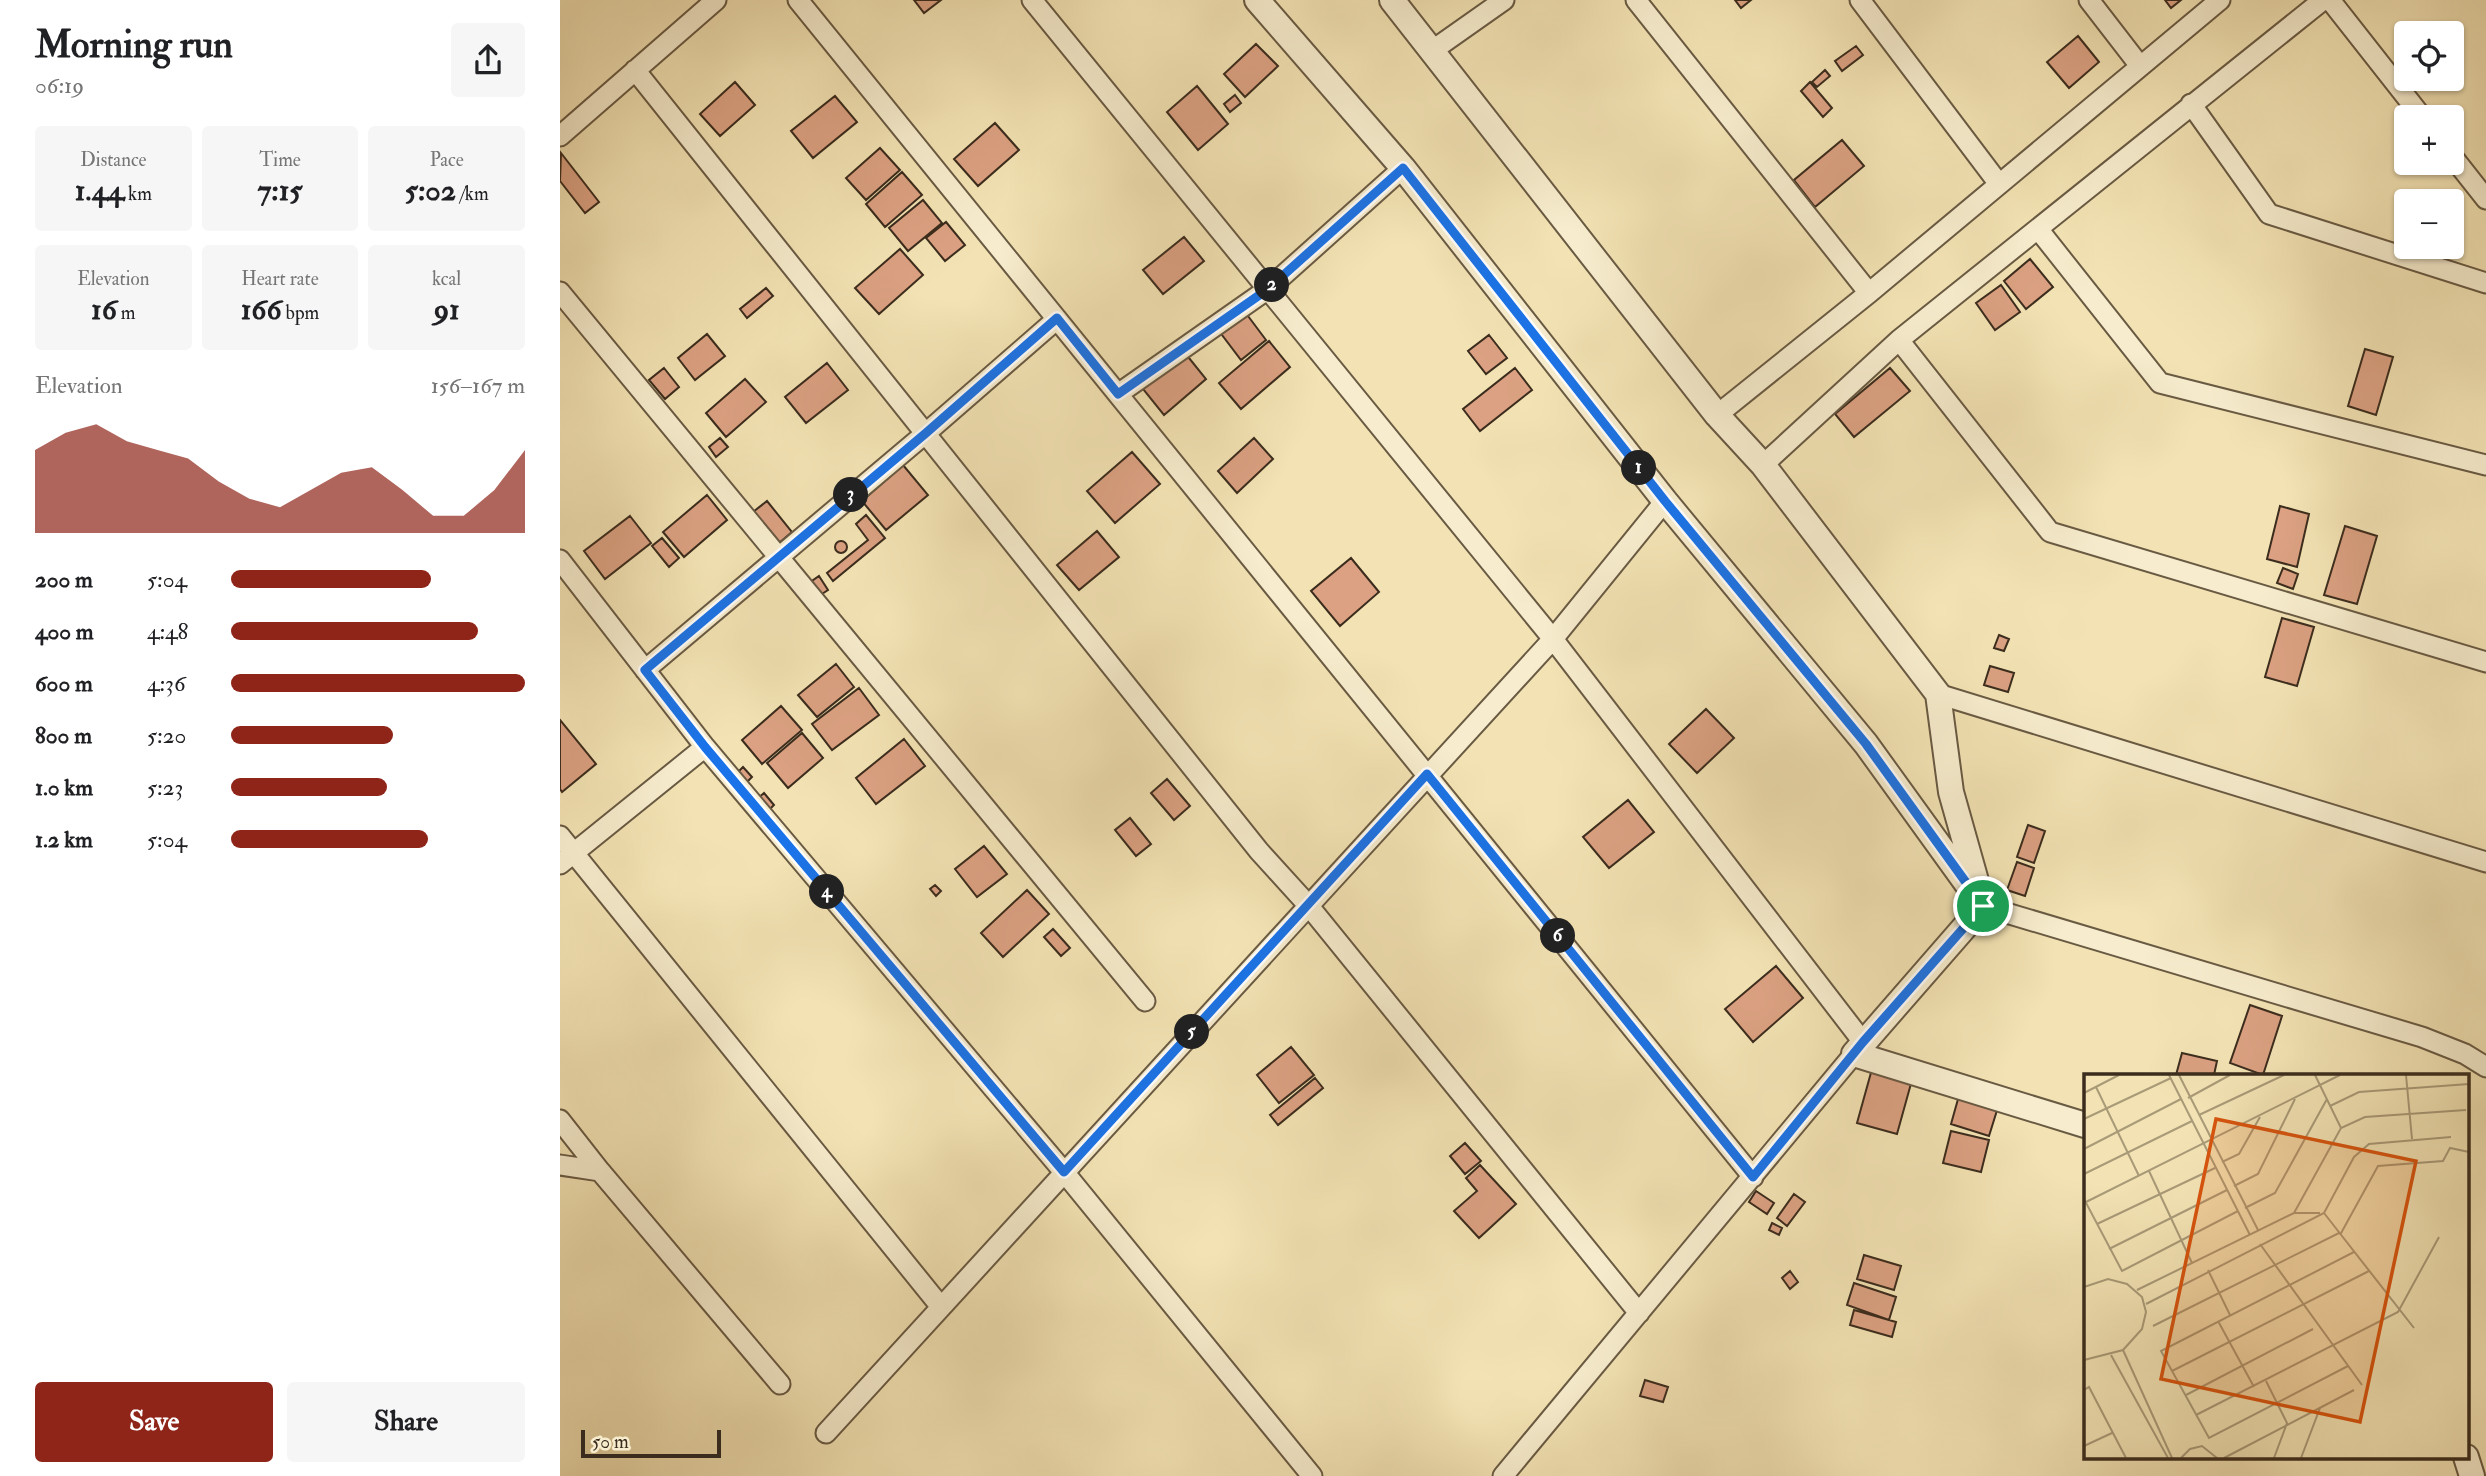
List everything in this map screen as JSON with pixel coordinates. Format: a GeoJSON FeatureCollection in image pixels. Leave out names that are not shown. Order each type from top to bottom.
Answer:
{"type":"FeatureCollection","features":[{"type":"Feature","properties":{"kind":"street"},"geometry":{"type":"LineString","coordinates":[[560,135],[716,0]]}},
{"type":"Feature","properties":{"kind":"street"},"geometry":{"type":"LineString","coordinates":[[798,0],[1753,1177]]}},
{"type":"Feature","properties":{"kind":"street"},"geometry":{"type":"LineString","coordinates":[[1032,0],[1553,639],[1859,1048],[2084,1125]]}},
{"type":"Feature","properties":{"kind":"street"},"geometry":{"type":"LineString","coordinates":[[1257,0],[1403,168],[1665,501],[1866,744],[1983,906],[2422,1037],[2465,1054],[2486,1068]]}},
{"type":"Feature","properties":{"kind":"street"},"geometry":{"type":"LineString","coordinates":[[1392,0],[1717,415],[1763,465],[1938,694],[1951,792],[1983,906]]}},
{"type":"Feature","properties":{"kind":"street"},"geometry":{"type":"LineString","coordinates":[[1433,50],[1504,0]]}},
{"type":"Feature","properties":{"kind":"street"},"geometry":{"type":"LineString","coordinates":[[1636,0],[1869,293]]}},
{"type":"Feature","properties":{"kind":"street"},"geometry":{"type":"LineString","coordinates":[[1860,0],[1999,184]]}},
{"type":"Feature","properties":{"kind":"street"},"geometry":{"type":"LineString","coordinates":[[2089,0],[2140,65]]}},
{"type":"Feature","properties":{"kind":"street"},"geometry":{"type":"LineString","coordinates":[[1717,415],[1869,293],[2220,0]]}},
{"type":"Feature","properties":{"kind":"street"},"geometry":{"type":"LineString","coordinates":[[1763,465],[1899,340],[2323,0]]}},
{"type":"Feature","properties":{"kind":"street"},"geometry":{"type":"LineString","coordinates":[[2330,0],[2413,105]]}},
{"type":"Feature","properties":{"kind":"street"},"geometry":{"type":"LineString","coordinates":[[635,70],[1259,851],[1308,905],[1639,1313]]}},
{"type":"Feature","properties":{"kind":"street"},"geometry":{"type":"LineString","coordinates":[[2191,104],[2269,214],[2486,283]]}},
{"type":"Feature","properties":{"kind":"street"},"geometry":{"type":"LineString","coordinates":[[1118,394],[1268,289],[1403,168]]}},
{"type":"Feature","properties":{"kind":"street"},"geometry":{"type":"LineString","coordinates":[[2464,171],[2486,199]]}},
{"type":"Feature","properties":{"kind":"street"},"geometry":{"type":"LineString","coordinates":[[2038,229],[2160,383],[2486,465]]}},
{"type":"Feature","properties":{"kind":"street"},"geometry":{"type":"LineString","coordinates":[[560,292],[1145,1001]]}},
{"type":"Feature","properties":{"kind":"street"},"geometry":{"type":"LineString","coordinates":[[645,670],[926,433],[1057,318]]}},
{"type":"Feature","properties":{"kind":"street"},"geometry":{"type":"LineString","coordinates":[[1899,340],[2050,531],[2486,662]]}},
{"type":"Feature","properties":{"kind":"street"},"geometry":{"type":"LineString","coordinates":[[826,1433],[1553,639],[1665,501]]}},
{"type":"Feature","properties":{"kind":"street"},"geometry":{"type":"LineString","coordinates":[[560,560],[705,747],[1064,1172],[1312,1476]]}},
{"type":"Feature","properties":{"kind":"street"},"geometry":{"type":"LineString","coordinates":[[1938,694],[2486,862]]}},
{"type":"Feature","properties":{"kind":"street"},"geometry":{"type":"LineString","coordinates":[[567,858],[705,747]]}},
{"type":"Feature","properties":{"kind":"street"},"geometry":{"type":"LineString","coordinates":[[560,835],[567,858],[941,1307]]}},
{"type":"Feature","properties":{"kind":"street"},"geometry":{"type":"LineString","coordinates":[[1503,1476],[1859,1048],[1983,906]]}},
{"type":"Feature","properties":{"kind":"street"},"geometry":{"type":"LineString","coordinates":[[560,1120],[780,1384]]}},
{"type":"Feature","properties":{"kind":"street"},"geometry":{"type":"LineString","coordinates":[[560,1165],[600,1171]]}},
{"type":"Feature","properties":{"kind":"street"},"geometry":{"type":"LineString","coordinates":[[2466,1458],[2472,1476]]}},
{"type":"Feature","properties":{"kind":"building"},"geometry":{"type":"Polygon","coordinates":[[[914,0],[941,0],[924,13],[914,0]]]}},
{"type":"Feature","properties":{"kind":"building"},"geometry":{"type":"Polygon","coordinates":[[[1735,0],[1751,0],[1741,8],[1735,0]]]}},
{"type":"Feature","properties":{"kind":"building"},"geometry":{"type":"Polygon","coordinates":[[[2165,0],[2181,0],[2171,8],[2165,0]]]}},
{"type":"Feature","properties":{"kind":"building"},"geometry":{"type":"Polygon","coordinates":[[[2078,36],[2099,62],[2069,88],[2047,62],[2078,36]]]}},
{"type":"Feature","properties":{"kind":"building"},"geometry":{"type":"Polygon","coordinates":[[[1256,44],[1278,66],[1245,97],[1224,74],[1256,44]]]}},
{"type":"Feature","properties":{"kind":"building"},"geometry":{"type":"Polygon","coordinates":[[[1856,46],[1863,55],[1842,71],[1835,61],[1856,46]]]}},
{"type":"Feature","properties":{"kind":"building"},"geometry":{"type":"Polygon","coordinates":[[[1825,70],[1830,76],[1817,87],[1812,82],[1825,70]]]}},
{"type":"Feature","properties":{"kind":"building"},"geometry":{"type":"Polygon","coordinates":[[[735,82],[755,105],[720,136],[700,114],[735,82]]]}},
{"type":"Feature","properties":{"kind":"building"},"geometry":{"type":"Polygon","coordinates":[[[1810,82],[1832,108],[1823,117],[1801,91],[1810,82]]]}},
{"type":"Feature","properties":{"kind":"building"},"geometry":{"type":"Polygon","coordinates":[[[1197,86],[1228,124],[1198,150],[1167,112],[1197,86]]]}},
{"type":"Feature","properties":{"kind":"building"},"geometry":{"type":"Polygon","coordinates":[[[1235,95],[1241,103],[1230,112],[1224,104],[1235,95]]]}},
{"type":"Feature","properties":{"kind":"building"},"geometry":{"type":"Polygon","coordinates":[[[835,96],[857,122],[813,158],[791,131],[835,96]]]}},
{"type":"Feature","properties":{"kind":"building"},"geometry":{"type":"Polygon","coordinates":[[[995,123],[1019,150],[978,186],[954,159],[995,123]]]}},
{"type":"Feature","properties":{"kind":"building"},"geometry":{"type":"Polygon","coordinates":[[[1842,140],[1864,166],[1815,207],[1794,180],[1842,140]]]}},
{"type":"Feature","properties":{"kind":"building"},"geometry":{"type":"Polygon","coordinates":[[[880,148],[900,170],[866,200],[846,178],[880,148]]]}},
{"type":"Feature","properties":{"kind":"building"},"geometry":{"type":"Polygon","coordinates":[[[561,153],[599,202],[585,213],[560,181],[561,153]]]}},
{"type":"Feature","properties":{"kind":"building"},"geometry":{"type":"Polygon","coordinates":[[[902,172],[922,195],[885,227],[866,204],[902,172]]]}},
{"type":"Feature","properties":{"kind":"building"},"geometry":{"type":"Polygon","coordinates":[[[923,200],[942,223],[908,251],[889,228],[923,200]]]}},
{"type":"Feature","properties":{"kind":"building"},"geometry":{"type":"Polygon","coordinates":[[[946,222],[965,245],[945,261],[926,238],[946,222]]]}},
{"type":"Feature","properties":{"kind":"building"},"geometry":{"type":"Polygon","coordinates":[[[1184,237],[1204,261],[1163,294],[1143,270],[1184,237]]]}},
{"type":"Feature","properties":{"kind":"building"},"geometry":{"type":"Polygon","coordinates":[[[900,249],[923,275],[879,314],[855,288],[900,249]]]}},
{"type":"Feature","properties":{"kind":"building"},"geometry":{"type":"Polygon","coordinates":[[[2030,259],[2053,287],[2026,309],[2004,281],[2030,259]]]}},
{"type":"Feature","properties":{"kind":"building"},"geometry":{"type":"Polygon","coordinates":[[[2001,285],[2020,312],[1995,330],[1976,303],[2001,285]]]}},
{"type":"Feature","properties":{"kind":"building"},"geometry":{"type":"Polygon","coordinates":[[[766,288],[773,296],[747,318],[740,309],[766,288]]]}},
{"type":"Feature","properties":{"kind":"building"},"geometry":{"type":"Polygon","coordinates":[[[1245,312],[1266,340],[1241,360],[1219,331],[1245,312]]]}},
{"type":"Feature","properties":{"kind":"building"},"geometry":{"type":"Polygon","coordinates":[[[707,334],[725,356],[695,380],[678,358],[707,334]]]}},
{"type":"Feature","properties":{"kind":"building"},"geometry":{"type":"Polygon","coordinates":[[[1489,335],[1507,358],[1486,374],[1468,351],[1489,335]]]}},
{"type":"Feature","properties":{"kind":"building"},"geometry":{"type":"Polygon","coordinates":[[[1269,341],[1290,367],[1241,409],[1219,383],[1269,341]]]}},
{"type":"Feature","properties":{"kind":"building"},"geometry":{"type":"Polygon","coordinates":[[[2365,349],[2393,357],[2376,415],[2348,406],[2365,349]]]}},
{"type":"Feature","properties":{"kind":"building"},"geometry":{"type":"Polygon","coordinates":[[[1185,353],[1206,379],[1164,415],[1143,389],[1185,353]]]}},
{"type":"Feature","properties":{"kind":"building"},"geometry":{"type":"Polygon","coordinates":[[[827,363],[848,390],[806,423],[785,397],[827,363]]]}},
{"type":"Feature","properties":{"kind":"building"},"geometry":{"type":"Polygon","coordinates":[[[664,368],[679,387],[665,399],[649,380],[664,368]]]}},
{"type":"Feature","properties":{"kind":"building"},"geometry":{"type":"Polygon","coordinates":[[[1515,368],[1532,390],[1480,431],[1463,409],[1515,368]]]}},
{"type":"Feature","properties":{"kind":"building"},"geometry":{"type":"Polygon","coordinates":[[[1890,368],[1910,391],[1854,437],[1835,414],[1890,368]]]}},
{"type":"Feature","properties":{"kind":"building"},"geometry":{"type":"Polygon","coordinates":[[[745,379],[766,402],[726,437],[706,413],[745,379]]]}},
{"type":"Feature","properties":{"kind":"building"},"geometry":{"type":"Polygon","coordinates":[[[720,438],[728,447],[716,457],[709,447],[720,438]]]}},
{"type":"Feature","properties":{"kind":"building"},"geometry":{"type":"Polygon","coordinates":[[[1254,438],[1273,459],[1237,493],[1218,471],[1254,438]]]}},
{"type":"Feature","properties":{"kind":"building"},"geometry":{"type":"Polygon","coordinates":[[[1132,452],[1160,484],[1115,523],[1087,491],[1132,452]]]}},
{"type":"Feature","properties":{"kind":"building"},"geometry":{"type":"Polygon","coordinates":[[[903,465],[928,495],[886,530],[862,501],[903,465]]]}},
{"type":"Feature","properties":{"kind":"building"},"geometry":{"type":"Polygon","coordinates":[[[707,495],[727,520],[684,557],[663,532],[707,495]]]}},
{"type":"Feature","properties":{"kind":"building"},"geometry":{"type":"Polygon","coordinates":[[[767,501],[792,532],[778,544],[753,512],[767,501]]]}},
{"type":"Feature","properties":{"kind":"building"},"geometry":{"type":"Polygon","coordinates":[[[2280,506],[2309,514],[2297,567],[2267,559],[2280,506]]]}},
{"type":"Feature","properties":{"kind":"building"},"geometry":{"type":"Polygon","coordinates":[[[866,515],[885,538],[833,581],[827,573],[868,540],[856,524],[866,515]]]}},
{"type":"Feature","properties":{"kind":"building"},"geometry":{"type":"Polygon","coordinates":[[[630,516],[651,543],[605,579],[584,551],[630,516]]]}},
{"type":"Feature","properties":{"kind":"building"},"geometry":{"type":"Polygon","coordinates":[[[2345,526],[2377,536],[2357,604],[2324,595],[2345,526]]]}},
{"type":"Feature","properties":{"kind":"building"},"geometry":{"type":"Polygon","coordinates":[[[1097,531],[1119,557],[1079,590],[1057,565],[1097,531]]]}},
{"type":"Feature","properties":{"kind":"building"},"geometry":{"type":"Polygon","coordinates":[[[662,538],[679,558],[669,567],[652,546],[662,538]]]}},
{"type":"Feature","properties":{"kind":"building"},"geometry":{"type":"Polygon","coordinates":[[[841,541],[847,547],[841,553],[835,547],[841,541]]]}},
{"type":"Feature","properties":{"kind":"building"},"geometry":{"type":"Polygon","coordinates":[[[1351,558],[1379,592],[1340,626],[1311,591],[1351,558]]]}},
{"type":"Feature","properties":{"kind":"building"},"geometry":{"type":"Polygon","coordinates":[[[2283,568],[2298,574],[2293,589],[2277,583],[2283,568]]]}},
{"type":"Feature","properties":{"kind":"building"},"geometry":{"type":"Polygon","coordinates":[[[819,576],[828,590],[819,596],[809,583],[819,576]]]}},
{"type":"Feature","properties":{"kind":"building"},"geometry":{"type":"Polygon","coordinates":[[[2282,618],[2314,627],[2297,686],[2265,677],[2282,618]]]}},
{"type":"Feature","properties":{"kind":"building"},"geometry":{"type":"Polygon","coordinates":[[[1999,635],[2009,639],[2004,651],[1994,648],[1999,635]]]}},
{"type":"Feature","properties":{"kind":"building"},"geometry":{"type":"Polygon","coordinates":[[[836,664],[854,687],[817,717],[798,695],[836,664]]]}},
{"type":"Feature","properties":{"kind":"building"},"geometry":{"type":"Polygon","coordinates":[[[1990,666],[2014,673],[2008,692],[1984,685],[1990,666]]]}},
{"type":"Feature","properties":{"kind":"building"},"geometry":{"type":"Polygon","coordinates":[[[859,688],[879,715],[832,750],[812,724],[859,688]]]}},
{"type":"Feature","properties":{"kind":"building"},"geometry":{"type":"Polygon","coordinates":[[[781,706],[802,730],[762,764],[742,740],[781,706]]]}},
{"type":"Feature","properties":{"kind":"building"},"geometry":{"type":"Polygon","coordinates":[[[1706,709],[1734,738],[1697,773],[1669,744],[1706,709]]]}},
{"type":"Feature","properties":{"kind":"building"},"geometry":{"type":"Polygon","coordinates":[[[560,720],[596,764],[562,792],[560,789],[560,720]]]}},
{"type":"Feature","properties":{"kind":"building"},"geometry":{"type":"Polygon","coordinates":[[[802,733],[823,758],[788,788],[767,763],[802,733]]]}},
{"type":"Feature","properties":{"kind":"building"},"geometry":{"type":"Polygon","coordinates":[[[904,739],[925,766],[876,804],[856,778],[904,739]]]}},
{"type":"Feature","properties":{"kind":"building"},"geometry":{"type":"Polygon","coordinates":[[[743,767],[752,777],[745,784],[736,774],[743,767]]]}},
{"type":"Feature","properties":{"kind":"building"},"geometry":{"type":"Polygon","coordinates":[[[1167,779],[1190,806],[1174,820],[1151,793],[1167,779]]]}},
{"type":"Feature","properties":{"kind":"building"},"geometry":{"type":"Polygon","coordinates":[[[764,793],[774,805],[767,812],[757,799],[764,793]]]}},
{"type":"Feature","properties":{"kind":"building"},"geometry":{"type":"Polygon","coordinates":[[[1628,800],[1654,832],[1609,868],[1583,837],[1628,800]]]}},
{"type":"Feature","properties":{"kind":"building"},"geometry":{"type":"Polygon","coordinates":[[[1130,818],[1151,844],[1136,856],[1115,830],[1130,818]]]}},
{"type":"Feature","properties":{"kind":"building"},"geometry":{"type":"Polygon","coordinates":[[[2028,825],[2045,831],[2034,863],[2017,857],[2028,825]]]}},
{"type":"Feature","properties":{"kind":"building"},"geometry":{"type":"Polygon","coordinates":[[[984,846],[1007,874],[977,897],[955,869],[984,846]]]}},
{"type":"Feature","properties":{"kind":"building"},"geometry":{"type":"Polygon","coordinates":[[[2017,862],[2034,868],[2025,896],[2007,890],[2017,862]]]}},
{"type":"Feature","properties":{"kind":"building"},"geometry":{"type":"Polygon","coordinates":[[[935,885],[941,891],[936,896],[930,889],[935,885]]]}},
{"type":"Feature","properties":{"kind":"building"},"geometry":{"type":"Polygon","coordinates":[[[1027,890],[1049,914],[1003,957],[981,933],[1027,890]]]}},
{"type":"Feature","properties":{"kind":"building"},"geometry":{"type":"Polygon","coordinates":[[[1053,929],[1070,948],[1061,956],[1044,937],[1053,929]]]}},
{"type":"Feature","properties":{"kind":"building"},"geometry":{"type":"Polygon","coordinates":[[[1776,966],[1803,998],[1753,1042],[1725,1009],[1776,966]]]}},
{"type":"Feature","properties":{"kind":"building"},"geometry":{"type":"Polygon","coordinates":[[[2250,1005],[2282,1016],[2263,1074],[2230,1063],[2250,1005]]]}},
{"type":"Feature","properties":{"kind":"building"},"geometry":{"type":"Polygon","coordinates":[[[1291,1047],[1314,1075],[1279,1103],[1257,1075],[1291,1047]]]}},
{"type":"Feature","properties":{"kind":"building"},"geometry":{"type":"Polygon","coordinates":[[[2182,1053],[2217,1061],[2214,1074],[2176,1074],[2182,1053]]]}},
{"type":"Feature","properties":{"kind":"building"},"geometry":{"type":"Polygon","coordinates":[[[1872,1069],[1912,1080],[1897,1134],[1857,1123],[1872,1069]]]}},
{"type":"Feature","properties":{"kind":"building"},"geometry":{"type":"Polygon","coordinates":[[[1315,1078],[1323,1088],[1278,1125],[1270,1115],[1315,1078]]]}},
{"type":"Feature","properties":{"kind":"building"},"geometry":{"type":"Polygon","coordinates":[[[1960,1092],[1999,1104],[1989,1136],[1951,1124],[1960,1092]]]}},
{"type":"Feature","properties":{"kind":"building"},"geometry":{"type":"Polygon","coordinates":[[[1951,1131],[1989,1140],[1981,1172],[1943,1163],[1951,1131]]]}},
{"type":"Feature","properties":{"kind":"building"},"geometry":{"type":"Polygon","coordinates":[[[1465,1143],[1481,1161],[1465,1174],[1450,1156],[1465,1143]]]}},
{"type":"Feature","properties":{"kind":"building"},"geometry":{"type":"Polygon","coordinates":[[[1480,1165],[1516,1204],[1479,1238],[1454,1211],[1477,1191],[1466,1178],[1480,1165]]]}},
{"type":"Feature","properties":{"kind":"building"},"geometry":{"type":"Polygon","coordinates":[[[1756,1191],[1774,1203],[1767,1214],[1749,1202],[1756,1191]]]}},
{"type":"Feature","properties":{"kind":"building"},"geometry":{"type":"Polygon","coordinates":[[[1794,1194],[1805,1202],[1787,1226],[1777,1218],[1794,1194]]]}},
{"type":"Feature","properties":{"kind":"building"},"geometry":{"type":"Polygon","coordinates":[[[1772,1223],[1782,1228],[1779,1235],[1769,1230],[1772,1223]]]}},
{"type":"Feature","properties":{"kind":"building"},"geometry":{"type":"Polygon","coordinates":[[[1864,1255],[1901,1266],[1894,1290],[1857,1279],[1864,1255]]]}},
{"type":"Feature","properties":{"kind":"building"},"geometry":{"type":"Polygon","coordinates":[[[1790,1271],[1798,1282],[1790,1289],[1782,1278],[1790,1271]]]}},
{"type":"Feature","properties":{"kind":"building"},"geometry":{"type":"Polygon","coordinates":[[[1854,1283],[1896,1297],[1889,1320],[1847,1305],[1854,1283]]]}},
{"type":"Feature","properties":{"kind":"building"},"geometry":{"type":"Polygon","coordinates":[[[1854,1310],[1896,1322],[1892,1337],[1850,1325],[1854,1310]]]}},
{"type":"Feature","properties":{"kind":"building"},"geometry":{"type":"Polygon","coordinates":[[[1645,1380],[1668,1387],[1663,1402],[1640,1396],[1645,1380]]]}},
{"type":"Feature","properties":{"kind":"route"},"geometry":{"type":"LineString","coordinates":[[1403,168],[1665,501],[1866,744],[1983,906],[1863,1042],[1753,1177],[1427,774],[1064,1172],[705,747],[645,670],[926,433],[1057,318],[1118,394],[1268,289],[1403,168]]}}]}
